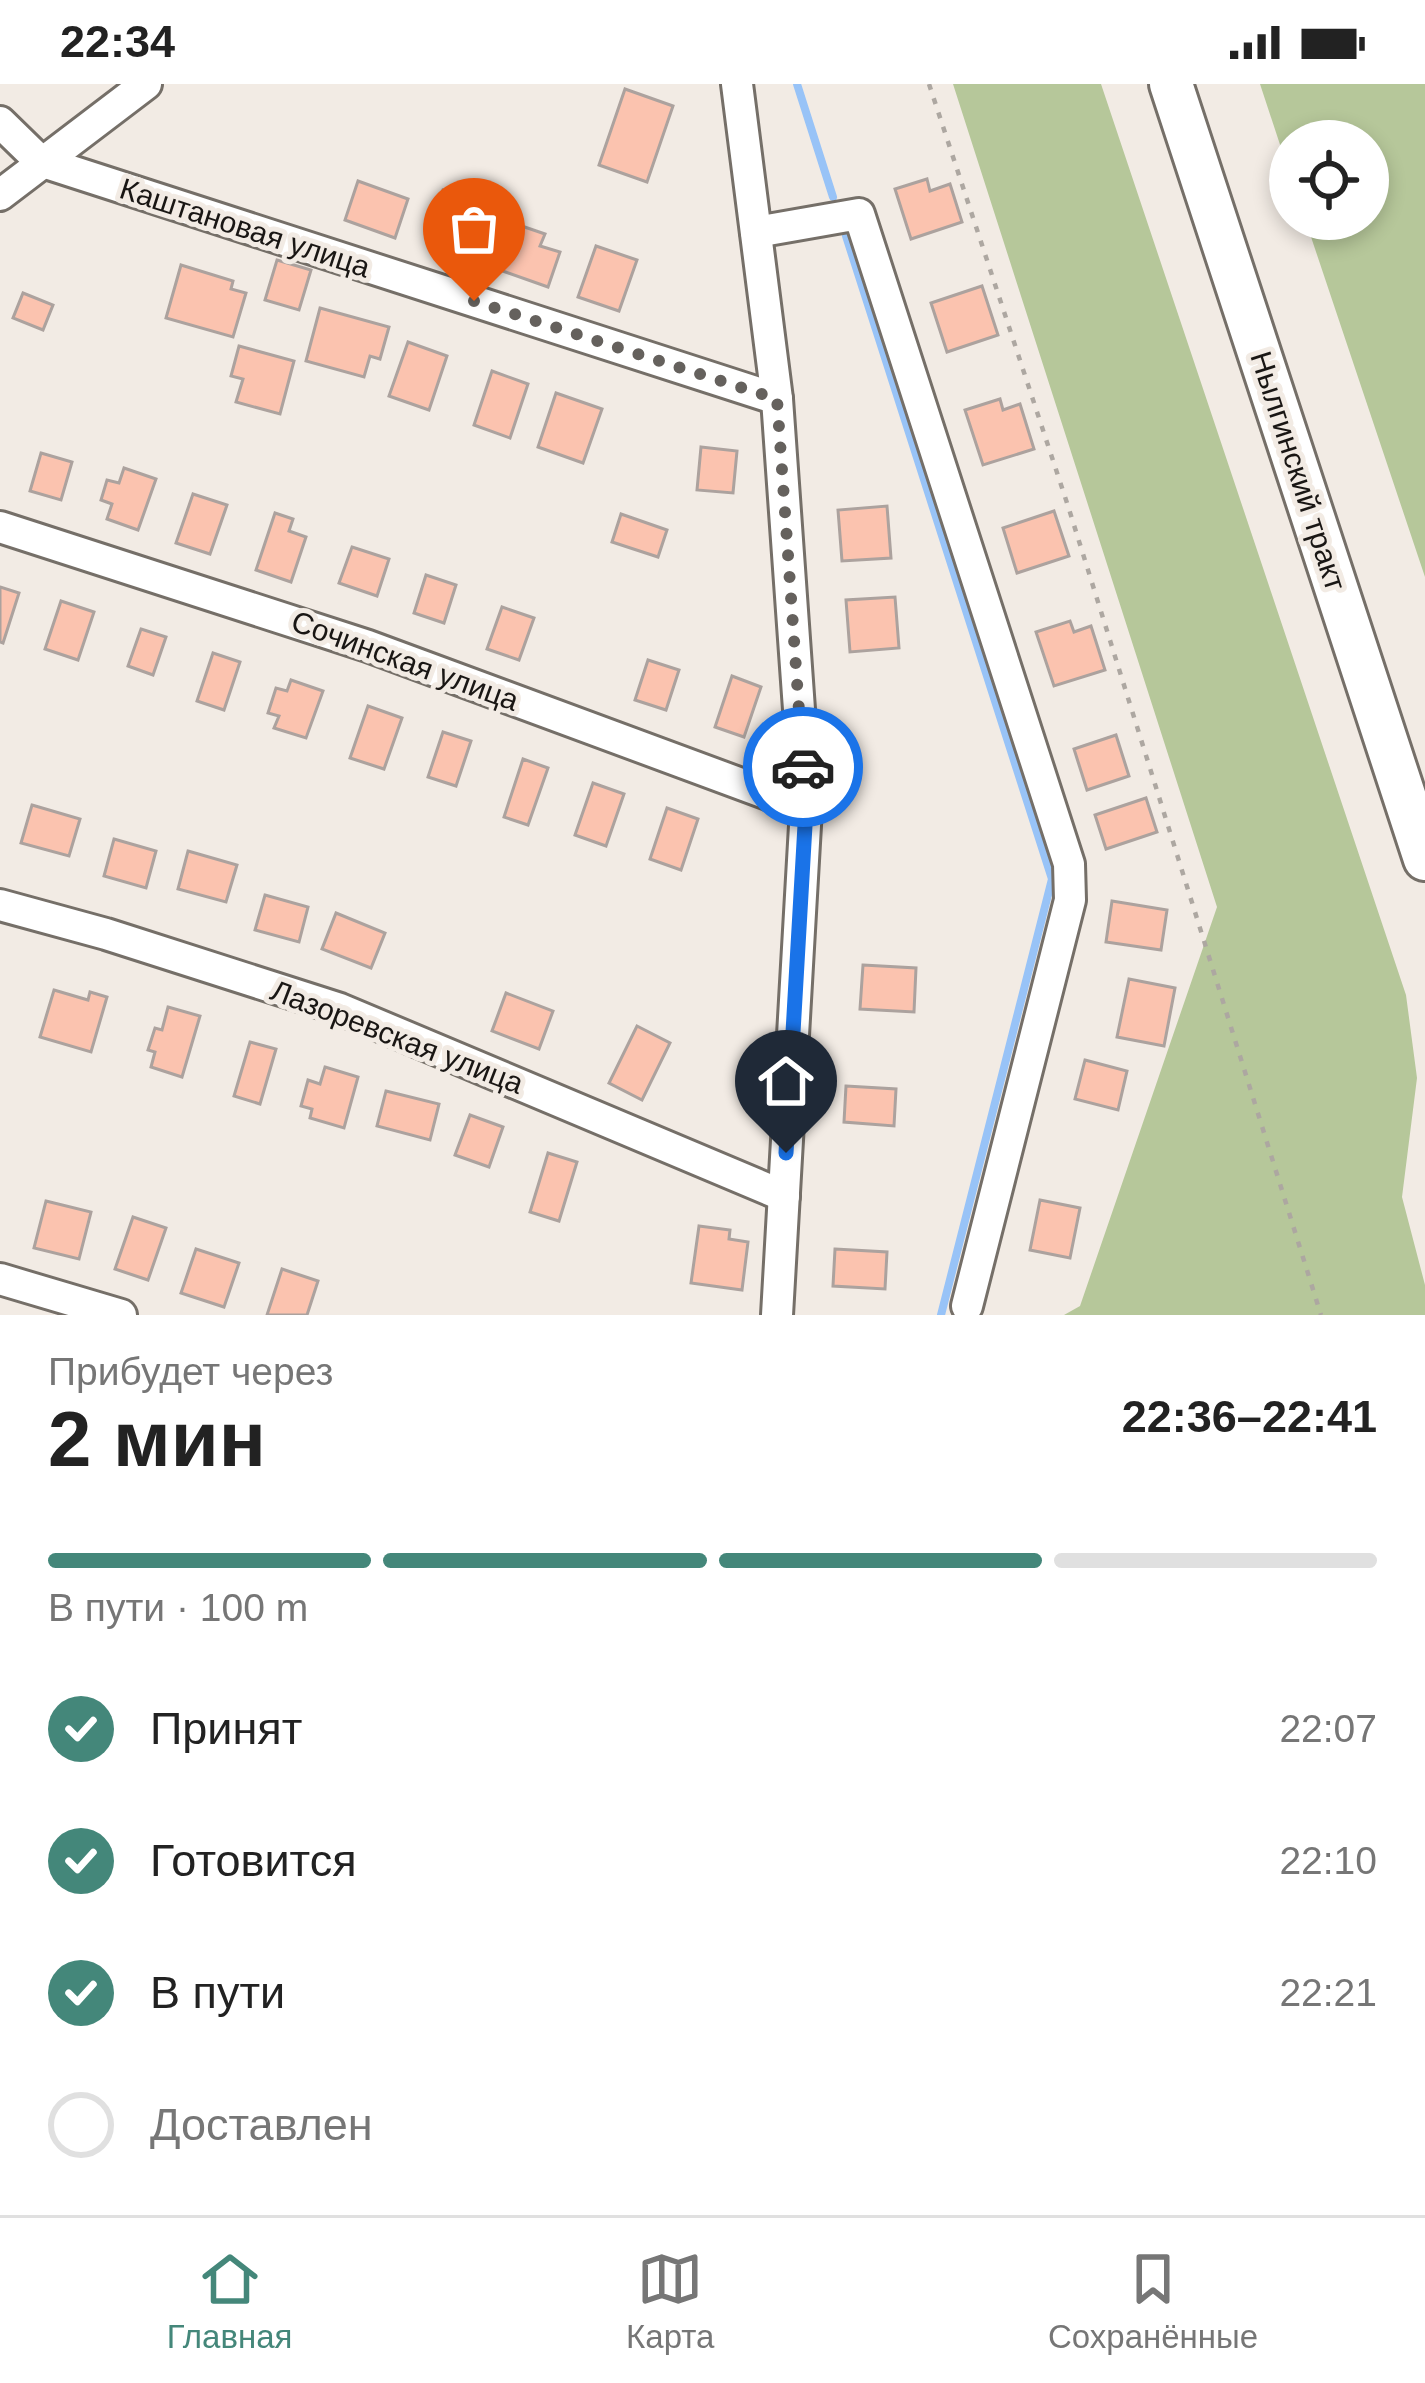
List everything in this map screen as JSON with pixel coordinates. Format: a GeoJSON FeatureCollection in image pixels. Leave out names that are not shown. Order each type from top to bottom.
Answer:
{"type":"FeatureCollection","features":[{"type":"Feature","properties":{"kind":"main road","name":"Нылгинский тракт"},"geometry":{"type":"LineString","coordinates":[[1171,84],[1425,859]]}},
{"type":"Feature","properties":{"kind":"street"},"geometry":{"type":"LineString","coordinates":[[0,195],[146,84]]}},
{"type":"Feature","properties":{"kind":"street"},"geometry":{"type":"LineString","coordinates":[[737,84],[777,399],[806,808],[777,1315]]}},
{"type":"Feature","properties":{"kind":"street","name":"Каштановая улица"},"geometry":{"type":"LineString","coordinates":[[0,122],[40,161],[777,399]]}},
{"type":"Feature","properties":{"kind":"street"},"geometry":{"type":"LineString","coordinates":[[756,232],[859,214],[1069,864],[1070,901],[967,1306]]}},
{"type":"Feature","properties":{"kind":"street","name":"Сочинская улица"},"geometry":{"type":"LineString","coordinates":[[0,527],[368,646],[806,808]]}},
{"type":"Feature","properties":{"kind":"street","name":"Лазоревская улица"},"geometry":{"type":"LineString","coordinates":[[0,905],[340,1009],[784,1196]]}},
{"type":"Feature","properties":{"kind":"street"},"geometry":{"type":"LineString","coordinates":[[0,1280],[121,1315]]}},
{"type":"Feature","properties":{"kind":"path"},"geometry":{"type":"LineString","coordinates":[[929,84],[1068,506],[1322,1315]]}},
{"type":"Feature","properties":{"kind":"green space"},"geometry":{"type":"Polygon","coordinates":[[[953,84],[1101,84],[1406,995],[1417,1078],[1402,1197],[1425,1285],[1425,1315],[1064,1315],[1080,1306],[1217,907],[953,84]]]}},
{"type":"Feature","properties":{"kind":"green space"},"geometry":{"type":"Polygon","coordinates":[[[1260,84],[1425,84],[1425,577],[1312,240],[1389,240],[1389,120],[1272,120],[1260,84]]]}},
{"type":"Feature","properties":{"kind":"building"},"geometry":{"type":"Polygon","coordinates":[[[625,89],[673,106],[647,182],[599,165],[625,89]]]}},
{"type":"Feature","properties":{"kind":"building"},"geometry":{"type":"Polygon","coordinates":[[[927,179],[930,191],[950,184],[962,222],[911,239],[895,189],[927,179]]]}},
{"type":"Feature","properties":{"kind":"building"},"geometry":{"type":"Polygon","coordinates":[[[358,181],[408,199],[395,238],[345,220],[358,181]]]}},
{"type":"Feature","properties":{"kind":"building"},"geometry":{"type":"Polygon","coordinates":[[[443,190],[493,205],[480,246],[431,230],[443,190]]]}},
{"type":"Feature","properties":{"kind":"building"},"geometry":{"type":"Polygon","coordinates":[[[513,223],[545,234],[540,246],[560,252],[548,287],[497,269],[513,223]]]}},
{"type":"Feature","properties":{"kind":"building"},"geometry":{"type":"Polygon","coordinates":[[[596,246],[637,260],[619,311],[578,297],[596,246]]]}},
{"type":"Feature","properties":{"kind":"building"},"geometry":{"type":"Polygon","coordinates":[[[277,260],[311,270],[299,310],[265,300],[277,260]]]}},
{"type":"Feature","properties":{"kind":"building"},"geometry":{"type":"Polygon","coordinates":[[[181,265],[233,281],[231,289],[246,293],[233,337],[166,318],[181,265]]]}},
{"type":"Feature","properties":{"kind":"building"},"geometry":{"type":"Polygon","coordinates":[[[982,286],[998,335],[947,352],[931,303],[982,286]]]}},
{"type":"Feature","properties":{"kind":"building"},"geometry":{"type":"Polygon","coordinates":[[[23,293],[53,305],[43,330],[13,318],[23,293]]]}},
{"type":"Feature","properties":{"kind":"building"},"geometry":{"type":"Polygon","coordinates":[[[320,308],[389,327],[380,359],[370,356],[364,377],[306,361],[320,308]]]}},
{"type":"Feature","properties":{"kind":"building"},"geometry":{"type":"Polygon","coordinates":[[[408,342],[447,356],[429,410],[389,396],[408,342]]]}},
{"type":"Feature","properties":{"kind":"building"},"geometry":{"type":"Polygon","coordinates":[[[239,346],[294,361],[280,414],[236,402],[243,379],[231,376],[239,346]]]}},
{"type":"Feature","properties":{"kind":"building"},"geometry":{"type":"Polygon","coordinates":[[[492,371],[528,384],[510,438],[474,425],[492,371]]]}},
{"type":"Feature","properties":{"kind":"building"},"geometry":{"type":"Polygon","coordinates":[[[556,393],[602,409],[583,463],[538,447],[556,393]]]}},
{"type":"Feature","properties":{"kind":"building"},"geometry":{"type":"Polygon","coordinates":[[[1000,399],[1003,410],[1020,404],[1034,449],[983,465],[965,410],[1000,399]]]}},
{"type":"Feature","properties":{"kind":"building"},"geometry":{"type":"Polygon","coordinates":[[[701,447],[737,451],[733,493],[697,490],[701,447]]]}},
{"type":"Feature","properties":{"kind":"building"},"geometry":{"type":"Polygon","coordinates":[[[41,453],[72,462],[61,500],[30,491],[41,453]]]}},
{"type":"Feature","properties":{"kind":"building"},"geometry":{"type":"Polygon","coordinates":[[[124,468],[156,479],[138,530],[107,519],[112,504],[101,500],[107,480],[119,483],[124,468]]]}},
{"type":"Feature","properties":{"kind":"building"},"geometry":{"type":"Polygon","coordinates":[[[193,494],[227,505],[210,554],[176,543],[193,494]]]}},
{"type":"Feature","properties":{"kind":"building"},"geometry":{"type":"Polygon","coordinates":[[[887,506],[891,558],[842,561],[838,510],[887,506]]]}},
{"type":"Feature","properties":{"kind":"building"},"geometry":{"type":"Polygon","coordinates":[[[1054,511],[1069,556],[1017,573],[1003,528],[1054,511]]]}},
{"type":"Feature","properties":{"kind":"building"},"geometry":{"type":"Polygon","coordinates":[[[275,513],[293,519],[289,531],[306,537],[291,582],[256,570],[275,513]]]}},
{"type":"Feature","properties":{"kind":"building"},"geometry":{"type":"Polygon","coordinates":[[[621,514],[667,530],[658,557],[612,542],[621,514]]]}},
{"type":"Feature","properties":{"kind":"building"},"geometry":{"type":"Polygon","coordinates":[[[352,547],[389,559],[377,596],[339,583],[352,547]]]}},
{"type":"Feature","properties":{"kind":"building"},"geometry":{"type":"Polygon","coordinates":[[[426,575],[456,585],[444,623],[414,613],[426,575]]]}},
{"type":"Feature","properties":{"kind":"building"},"geometry":{"type":"Polygon","coordinates":[[[0,587],[19,593],[3,643],[0,642],[0,587]]]}},
{"type":"Feature","properties":{"kind":"building"},"geometry":{"type":"Polygon","coordinates":[[[895,597],[899,648],[850,652],[846,600],[895,597]]]}},
{"type":"Feature","properties":{"kind":"building"},"geometry":{"type":"Polygon","coordinates":[[[61,601],[94,612],[78,660],[45,649],[61,601]]]}},
{"type":"Feature","properties":{"kind":"building"},"geometry":{"type":"Polygon","coordinates":[[[502,607],[534,618],[519,660],[487,649],[502,607]]]}},
{"type":"Feature","properties":{"kind":"building"},"geometry":{"type":"Polygon","coordinates":[[[1070,621],[1074,632],[1091,626],[1105,670],[1054,686],[1036,632],[1070,621]]]}},
{"type":"Feature","properties":{"kind":"building"},"geometry":{"type":"Polygon","coordinates":[[[141,629],[166,637],[153,675],[128,666],[141,629]]]}},
{"type":"Feature","properties":{"kind":"building"},"geometry":{"type":"Polygon","coordinates":[[[213,653],[240,662],[224,710],[197,701],[213,653]]]}},
{"type":"Feature","properties":{"kind":"building"},"geometry":{"type":"Polygon","coordinates":[[[648,660],[679,670],[666,710],[635,700],[648,660]]]}},
{"type":"Feature","properties":{"kind":"building"},"geometry":{"type":"Polygon","coordinates":[[[732,676],[761,687],[744,737],[715,727],[732,676]]]}},
{"type":"Feature","properties":{"kind":"building"},"geometry":{"type":"Polygon","coordinates":[[[291,680],[323,691],[306,738],[274,728],[279,716],[268,713],[276,688],[287,691],[291,680]]]}},
{"type":"Feature","properties":{"kind":"building"},"geometry":{"type":"Polygon","coordinates":[[[368,706],[402,718],[384,769],[350,758],[368,706]]]}},
{"type":"Feature","properties":{"kind":"building"},"geometry":{"type":"Polygon","coordinates":[[[443,732],[471,741],[456,786],[428,777],[443,732]]]}},
{"type":"Feature","properties":{"kind":"building"},"geometry":{"type":"Polygon","coordinates":[[[1116,735],[1129,776],[1087,790],[1074,749],[1116,735]]]}},
{"type":"Feature","properties":{"kind":"building"},"geometry":{"type":"Polygon","coordinates":[[[523,759],[548,768],[528,825],[504,817],[523,759]]]}},
{"type":"Feature","properties":{"kind":"building"},"geometry":{"type":"Polygon","coordinates":[[[593,783],[624,794],[606,846],[575,835],[593,783]]]}},
{"type":"Feature","properties":{"kind":"building"},"geometry":{"type":"Polygon","coordinates":[[[1146,798],[1157,832],[1106,849],[1095,815],[1146,798]]]}},
{"type":"Feature","properties":{"kind":"building"},"geometry":{"type":"Polygon","coordinates":[[[32,805],[80,819],[69,856],[21,843],[32,805]]]}},
{"type":"Feature","properties":{"kind":"building"},"geometry":{"type":"Polygon","coordinates":[[[667,808],[698,819],[681,870],[650,859],[667,808]]]}},
{"type":"Feature","properties":{"kind":"building"},"geometry":{"type":"Polygon","coordinates":[[[114,839],[156,851],[146,888],[104,876],[114,839]]]}},
{"type":"Feature","properties":{"kind":"building"},"geometry":{"type":"Polygon","coordinates":[[[188,851],[237,865],[226,902],[178,889],[188,851]]]}},
{"type":"Feature","properties":{"kind":"building"},"geometry":{"type":"Polygon","coordinates":[[[265,895],[308,907],[299,942],[255,930],[265,895]]]}},
{"type":"Feature","properties":{"kind":"building"},"geometry":{"type":"Polygon","coordinates":[[[1112,901],[1167,910],[1161,950],[1106,942],[1112,901]]]}},
{"type":"Feature","properties":{"kind":"building"},"geometry":{"type":"Polygon","coordinates":[[[336,913],[385,933],[371,968],[322,949],[336,913]]]}},
{"type":"Feature","properties":{"kind":"building"},"geometry":{"type":"Polygon","coordinates":[[[863,965],[916,968],[914,1012],[860,1009],[863,965]]]}},
{"type":"Feature","properties":{"kind":"building"},"geometry":{"type":"Polygon","coordinates":[[[1129,979],[1175,988],[1164,1046],[1117,1037],[1129,979]]]}},
{"type":"Feature","properties":{"kind":"building"},"geometry":{"type":"Polygon","coordinates":[[[54,990],[88,1000],[90,992],[107,997],[91,1052],[40,1037],[54,990]]]}},
{"type":"Feature","properties":{"kind":"building"},"geometry":{"type":"Polygon","coordinates":[[[506,993],[553,1011],[539,1049],[492,1031],[506,993]]]}},
{"type":"Feature","properties":{"kind":"building"},"geometry":{"type":"Polygon","coordinates":[[[168,1007],[200,1016],[182,1077],[151,1067],[155,1052],[148,1050],[155,1028],[162,1030],[168,1007]]]}},
{"type":"Feature","properties":{"kind":"building"},"geometry":{"type":"Polygon","coordinates":[[[637,1026],[670,1043],[642,1100],[609,1083],[637,1026]]]}},
{"type":"Feature","properties":{"kind":"building"},"geometry":{"type":"Polygon","coordinates":[[[250,1042],[276,1049],[260,1104],[234,1096],[250,1042]]]}},
{"type":"Feature","properties":{"kind":"building"},"geometry":{"type":"Polygon","coordinates":[[[1085,1060],[1127,1071],[1118,1110],[1075,1099],[1085,1060]]]}},
{"type":"Feature","properties":{"kind":"building"},"geometry":{"type":"Polygon","coordinates":[[[325,1067],[358,1077],[344,1128],[310,1118],[312,1109],[301,1106],[308,1080],[320,1084],[325,1067]]]}},
{"type":"Feature","properties":{"kind":"building"},"geometry":{"type":"Polygon","coordinates":[[[846,1086],[896,1089],[894,1126],[844,1122],[846,1086]]]}},
{"type":"Feature","properties":{"kind":"building"},"geometry":{"type":"Polygon","coordinates":[[[386,1091],[439,1104],[430,1140],[377,1126],[386,1091]]]}},
{"type":"Feature","properties":{"kind":"building"},"geometry":{"type":"Polygon","coordinates":[[[470,1115],[503,1127],[489,1167],[455,1155],[470,1115]]]}},
{"type":"Feature","properties":{"kind":"building"},"geometry":{"type":"Polygon","coordinates":[[[548,1153],[577,1162],[559,1221],[530,1212],[548,1153]]]}},
{"type":"Feature","properties":{"kind":"building"},"geometry":{"type":"Polygon","coordinates":[[[1040,1200],[1080,1208],[1070,1258],[1030,1250],[1040,1200]]]}},
{"type":"Feature","properties":{"kind":"building"},"geometry":{"type":"Polygon","coordinates":[[[46,1201],[91,1212],[79,1259],[34,1248],[46,1201]]]}},
{"type":"Feature","properties":{"kind":"building"},"geometry":{"type":"Polygon","coordinates":[[[133,1217],[166,1228],[148,1280],[115,1269],[133,1217]]]}},
{"type":"Feature","properties":{"kind":"building"},"geometry":{"type":"Polygon","coordinates":[[[699,1226],[730,1230],[729,1239],[748,1242],[742,1290],[691,1283],[699,1226]]]}},
{"type":"Feature","properties":{"kind":"building"},"geometry":{"type":"Polygon","coordinates":[[[196,1249],[239,1263],[224,1307],[181,1293],[196,1249]]]}},
{"type":"Feature","properties":{"kind":"building"},"geometry":{"type":"Polygon","coordinates":[[[835,1249],[887,1252],[885,1289],[833,1286],[835,1249]]]}},
{"type":"Feature","properties":{"kind":"building"},"geometry":{"type":"Polygon","coordinates":[[[282,1269],[318,1281],[307,1315],[267,1315],[282,1269]]]}},
{"type":"Feature","properties":{"kind":"waterway"},"geometry":{"type":"LineString","coordinates":[[797,84],[833,197]]}},
{"type":"Feature","properties":{"kind":"waterway"},"geometry":{"type":"LineString","coordinates":[[846,236],[1052,879],[941,1315]]}},
{"type":"Feature","properties":{"kind":"way so far"},"geometry":{"type":"LineString","coordinates":[[474,301],[777,399],[803,767]]}},
{"type":"Feature","properties":{"kind":"route"},"geometry":{"type":"LineString","coordinates":[[786,1153],[806,808],[803,767]]}}]}
